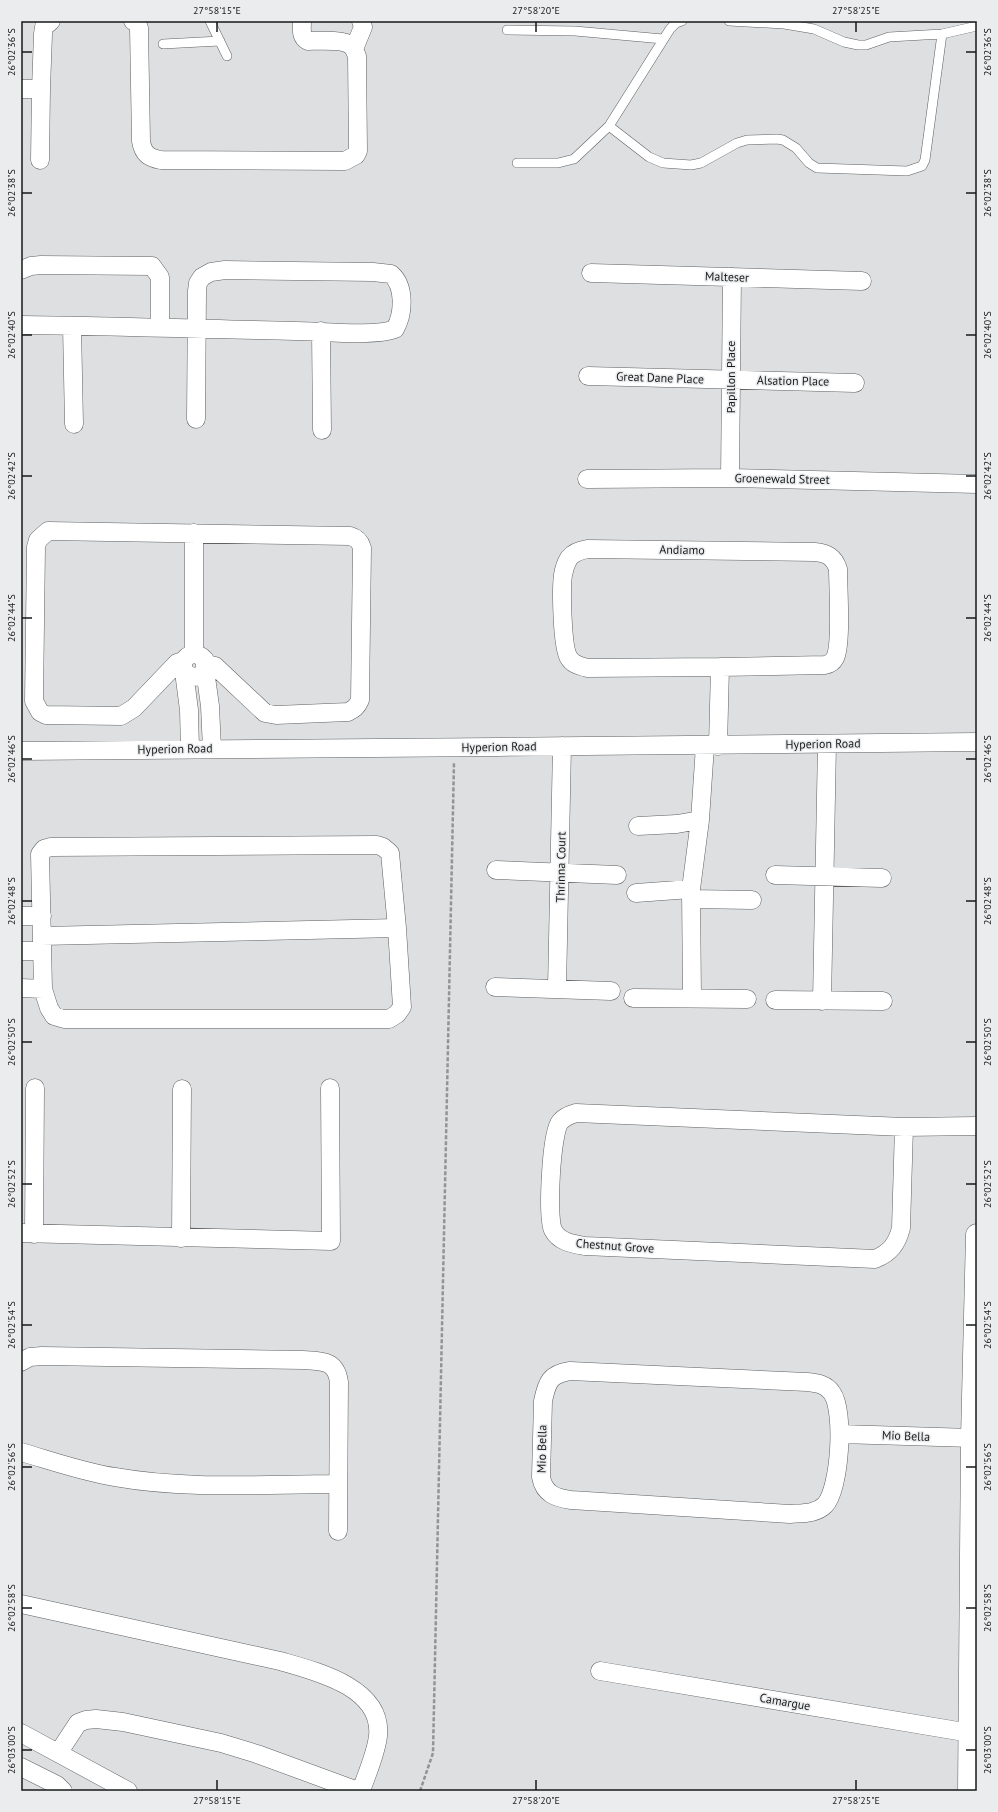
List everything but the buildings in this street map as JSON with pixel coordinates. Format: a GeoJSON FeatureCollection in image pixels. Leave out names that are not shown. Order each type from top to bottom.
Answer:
{"type":"FeatureCollection","features":[{"type":"Feature","properties":{"kind":"street"},"geometry":{"type":"LineString","coordinates":[[40,160],[43,34],[44,27],[51,21]]}},
{"type":"Feature","properties":{"kind":"street"},"geometry":{"type":"LineString","coordinates":[[135,21],[139,28],[142,149],[146,155],[152,159],[345,161],[356,155],[358,151],[357,63],[354,49],[350,44],[344,42],[308,41],[304,39],[302,36],[302,21]]}},
{"type":"Feature","properties":{"kind":"street"},"geometry":{"type":"LineString","coordinates":[[354,49],[363,27],[360,21]]}},
{"type":"Feature","properties":{"kind":"street"},"geometry":{"type":"LineString","coordinates":[[21,89],[41,89]]}},
{"type":"Feature","properties":{"kind":"street"},"geometry":{"type":"LineString","coordinates":[[21,270],[30,266],[41,265],[152,266],[160,277],[160,328]]}},
{"type":"Feature","properties":{"kind":"street"},"geometry":{"type":"LineString","coordinates":[[21,325],[196,328],[381,333],[395,328],[400,319],[401,294],[397,280],[391,274],[373,272],[225,270],[211,272],[202,277],[198,283],[197,291],[196,328],[196,419]]}},
{"type":"Feature","properties":{"kind":"street","name":"Malteser"},"geometry":{"type":"LineString","coordinates":[[591,273],[862,281]]}},
{"type":"Feature","properties":{"kind":"street","name":"Papillon Place"},"geometry":{"type":"LineString","coordinates":[[730,478],[732,277]]}},
{"type":"Feature","properties":{"kind":"street"},"geometry":{"type":"LineString","coordinates":[[72,326],[74,424]]}},
{"type":"Feature","properties":{"kind":"street"},"geometry":{"type":"LineString","coordinates":[[321,331],[322,430]]}},
{"type":"Feature","properties":{"kind":"street","name":"Great Dane Place"},"geometry":{"type":"LineString","coordinates":[[588,376],[731,380]]}},
{"type":"Feature","properties":{"kind":"street","name":"Alsation Place"},"geometry":{"type":"LineString","coordinates":[[731,380],[855,382]]}},
{"type":"Feature","properties":{"kind":"street","name":"Groenewald Street"},"geometry":{"type":"LineString","coordinates":[[587,478],[730,478],[977,484]]}},
{"type":"Feature","properties":{"kind":"street"},"geometry":{"type":"LineString","coordinates":[[48,531],[194,533],[350,536],[356,538],[362,548],[360,700],[358,706],[348,712],[276,715],[265,713],[215,666],[177,663],[134,708],[121,716],[46,715],[40,712],[34,701],[36,547],[38,540],[48,531]]}},
{"type":"Feature","properties":{"kind":"street"},"geometry":{"type":"LineString","coordinates":[[190,750],[195,664],[194,533]]}},
{"type":"Feature","properties":{"kind":"street","name":"Andiamo"},"geometry":{"type":"LineString","coordinates":[[588,549],[799,552],[823,553],[836,561],[838,569],[838,645],[835,659],[831,663],[720,667],[587,668],[577,666],[569,660],[565,651],[564,640],[563,576],[570,557],[580,550],[588,549]]}},
{"type":"Feature","properties":{"kind":"street"},"geometry":{"type":"LineString","coordinates":[[195,664],[210,706],[212,748]]}},
{"type":"Feature","properties":{"kind":"street"},"geometry":{"type":"LineString","coordinates":[[692,998],[691,894],[720,667]]}},
{"type":"Feature","properties":{"kind":"street","name":"Hyperion Road"},"geometry":{"type":"LineString","coordinates":[[21,752],[190,750],[212,748],[711,746],[977,742]]}},
{"type":"Feature","properties":{"kind":"street"},"geometry":{"type":"LineString","coordinates":[[822,1001],[827,744]]}},
{"type":"Feature","properties":{"kind":"street","name":"Thrinna Court"},"geometry":{"type":"LineString","coordinates":[[557,989],[561,872],[562,746]]}},
{"type":"Feature","properties":{"kind":"street"},"geometry":{"type":"LineString","coordinates":[[638,826],[677,824],[700,820]]}},
{"type":"Feature","properties":{"kind":"street"},"geometry":{"type":"LineString","coordinates":[[376,845],[383,847],[390,853],[398,928],[402,1006],[397,1014],[389,1019],[64,1019],[54,1016],[49,1008],[43,989],[42,916],[40,854],[44,849],[51,847],[376,845]]}},
{"type":"Feature","properties":{"kind":"street"},"geometry":{"type":"LineString","coordinates":[[496,870],[616,875]]}},
{"type":"Feature","properties":{"kind":"street"},"geometry":{"type":"LineString","coordinates":[[775,875],[882,878]]}},
{"type":"Feature","properties":{"kind":"street"},"geometry":{"type":"LineString","coordinates":[[636,893],[691,894],[752,900]]}},
{"type":"Feature","properties":{"kind":"street"},"geometry":{"type":"LineString","coordinates":[[21,916],[42,916]]}},
{"type":"Feature","properties":{"kind":"street"},"geometry":{"type":"LineString","coordinates":[[21,951],[42,944],[398,928]]}},
{"type":"Feature","properties":{"kind":"street"},"geometry":{"type":"LineString","coordinates":[[495,987],[611,992]]}},
{"type":"Feature","properties":{"kind":"street"},"geometry":{"type":"LineString","coordinates":[[21,988],[43,989]]}},
{"type":"Feature","properties":{"kind":"street"},"geometry":{"type":"LineString","coordinates":[[633,998],[747,999]]}},
{"type":"Feature","properties":{"kind":"street"},"geometry":{"type":"LineString","coordinates":[[775,1000],[883,1001]]}},
{"type":"Feature","properties":{"kind":"street"},"geometry":{"type":"LineString","coordinates":[[35,1088],[27,1234],[331,1241],[330,1088]]}},
{"type":"Feature","properties":{"kind":"street"},"geometry":{"type":"LineString","coordinates":[[181,1238],[182,1088]]}},
{"type":"Feature","properties":{"kind":"street","name":"Chestnut Grove"},"geometry":{"type":"LineString","coordinates":[[904,1127],[901,1228],[898,1239],[893,1248],[884,1256],[875,1259],[585,1246],[569,1243],[559,1237],[553,1230],[550,1208],[553,1142],[555,1131],[559,1123],[566,1116],[576,1113],[904,1127],[977,1126]]}},
{"type":"Feature","properties":{"kind":"street"},"geometry":{"type":"LineString","coordinates":[[969,1791],[973,1630],[972,1438],[977,1235]]}},
{"type":"Feature","properties":{"kind":"street"},"geometry":{"type":"LineString","coordinates":[[21,1362],[30,1357],[42,1356],[303,1360],[328,1363],[338,1373],[339,1382],[337,1484],[338,1531]]}},
{"type":"Feature","properties":{"kind":"street","name":"Mio Bella"},"geometry":{"type":"LineString","coordinates":[[570,1372],[817,1384],[825,1386],[832,1393],[836,1403],[840,1434],[831,1496],[824,1506],[815,1511],[805,1513],[571,1500],[552,1495],[543,1484],[543,1400],[550,1379],[559,1373],[570,1372]]}},
{"type":"Feature","properties":{"kind":"street","name":"Mio Bella"},"geometry":{"type":"LineString","coordinates":[[840,1434],[972,1438]]}},
{"type":"Feature","properties":{"kind":"street"},"geometry":{"type":"LineString","coordinates":[[21,1452],[80,1470],[145,1482],[212,1484],[337,1484]]}},
{"type":"Feature","properties":{"kind":"street"},"geometry":{"type":"LineString","coordinates":[[21,1604],[280,1661],[308,1669],[343,1683],[354,1690],[367,1702],[374,1712],[378,1722],[376,1746],[361,1791]]}},
{"type":"Feature","properties":{"kind":"street","name":"Camargue"},"geometry":{"type":"LineString","coordinates":[[600,1671],[970,1733]]}},
{"type":"Feature","properties":{"kind":"street"},"geometry":{"type":"LineString","coordinates":[[59,1752],[78,1724],[86,1720],[96,1719],[123,1722],[221,1743],[257,1754],[358,1791]]}},
{"type":"Feature","properties":{"kind":"street"},"geometry":{"type":"LineString","coordinates":[[21,1733],[59,1752],[128,1791]]}},
{"type":"Feature","properties":{"kind":"street"},"geometry":{"type":"LineString","coordinates":[[21,1767],[57,1785],[63,1791]]}},
{"type":"Feature","properties":{"kind":"lane"},"geometry":{"type":"LineString","coordinates":[[210,21],[227,56]]}},
{"type":"Feature","properties":{"kind":"lane"},"geometry":{"type":"LineString","coordinates":[[517,164],[558,163],[574,159],[609,126],[663,39],[676,23],[682,21]]}},
{"type":"Feature","properties":{"kind":"lane"},"geometry":{"type":"LineString","coordinates":[[729,21],[784,24],[814,29],[844,42],[858,45],[866,45],[894,37],[942,34],[977,26]]}},
{"type":"Feature","properties":{"kind":"lane"},"geometry":{"type":"LineString","coordinates":[[507,30],[575,30],[663,39]]}},
{"type":"Feature","properties":{"kind":"lane"},"geometry":{"type":"LineString","coordinates":[[609,126],[649,157],[663,164],[691,165],[701,163],[737,143],[747,140],[777,139],[783,140],[792,146],[817,168],[913,170],[922,166],[925,160],[942,34]]}},
{"type":"Feature","properties":{"kind":"lane"},"geometry":{"type":"LineString","coordinates":[[163,44],[220,41]]}},
{"type":"Feature","properties":{"kind":"path"},"geometry":{"type":"LineString","coordinates":[[420,1791],[433,1753],[454,748]]}}]}
